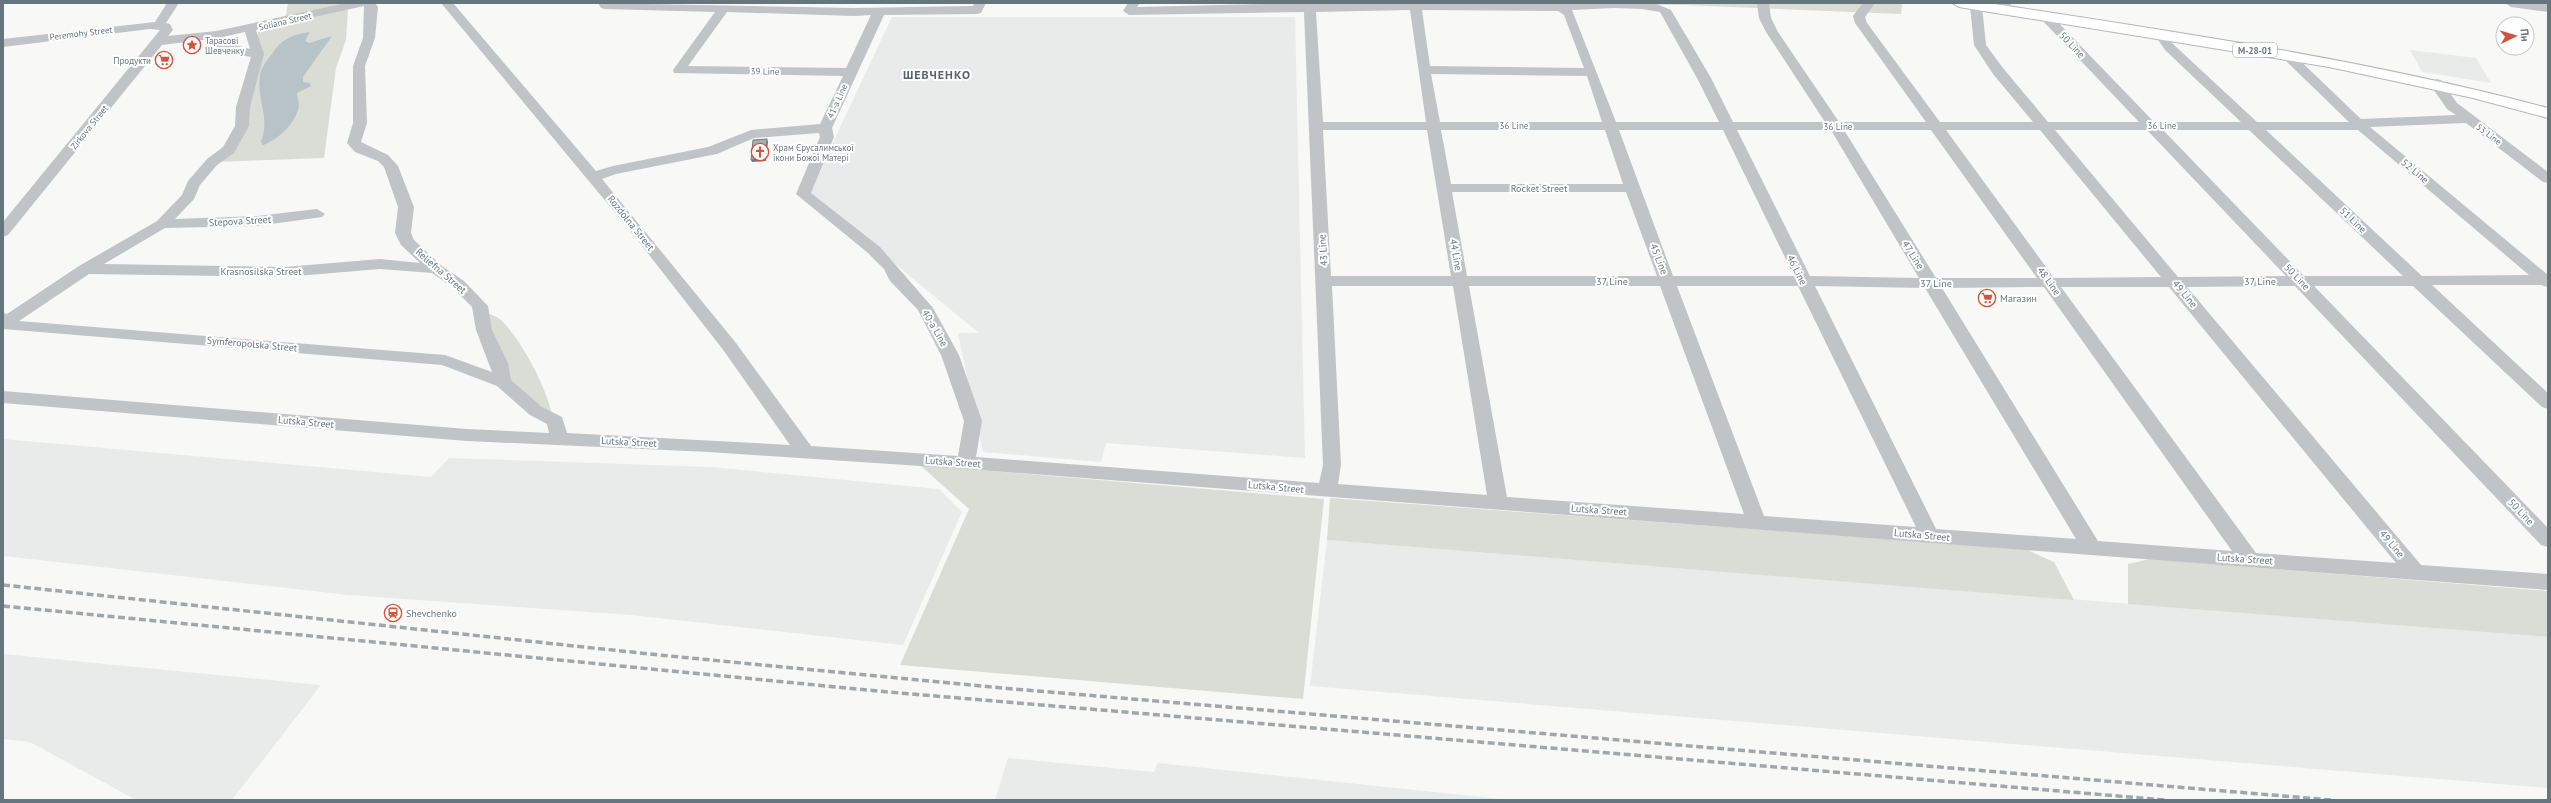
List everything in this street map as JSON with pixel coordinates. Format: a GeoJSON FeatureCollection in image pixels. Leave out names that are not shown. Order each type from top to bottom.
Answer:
{"type":"FeatureCollection","features":[{"type":"Feature","properties":{"kind":"highway","name":"М-28-01"},"geometry":{"type":"LineString","coordinates":[[1959,3],[1976,6],[2006,7],[2045,16],[2286,54],[2436,83],[2548,113]]}},
{"type":"Feature","properties":{"kind":"street"},"geometry":{"type":"LineString","coordinates":[[160,41],[167,30],[166,27],[159,25],[173,3]]}},
{"type":"Feature","properties":{"kind":"street","name":"Soliana Street"},"geometry":{"type":"LineString","coordinates":[[160,41],[216,35],[250,29],[363,3]]}},
{"type":"Feature","properties":{"kind":"street","name":"Reliefna Street"},"geometry":{"type":"LineString","coordinates":[[368,3],[372,7],[373,16],[369,38],[359,66],[361,85],[360,123],[354,143],[360,149],[383,158],[391,166],[406,207],[403,233],[407,242],[436,269],[458,284],[480,306],[484,330],[499,363],[503,382]]}},
{"type":"Feature","properties":{"kind":"street","name":"Rozdolna Street"},"geometry":{"type":"LineString","coordinates":[[447,3],[593,177],[730,347],[805,452]]}},
{"type":"Feature","properties":{"kind":"street"},"geometry":{"type":"LineString","coordinates":[[604,4],[854,12],[880,10],[977,10],[980,3]]}},
{"type":"Feature","properties":{"kind":"street","name":"46 Line"},"geometry":{"type":"LineString","coordinates":[[1558,5],[1593,3],[1661,8],[1668,12],[1704,78],[1930,536]]}},
{"type":"Feature","properties":{"kind":"street","name":"47 Line"},"geometry":{"type":"LineString","coordinates":[[1763,3],[1765,18],[1772,32],[1834,126],[2092,548]]}},
{"type":"Feature","properties":{"kind":"street","name":"48 Line"},"geometry":{"type":"LineString","coordinates":[[1869,3],[1865,12],[1859,16],[1861,23],[2250,560]]}},
{"type":"Feature","properties":{"kind":"street"},"geometry":{"type":"LineString","coordinates":[[2510,3],[2548,8]]}},
{"type":"Feature","properties":{"kind":"street"},"geometry":{"type":"LineString","coordinates":[[1132,7],[1558,5]]}},
{"type":"Feature","properties":{"kind":"street","name":"45 Line"},"geometry":{"type":"LineString","coordinates":[[1558,5],[1569,13],[1592,72],[1632,188],[1756,521]]}},
{"type":"Feature","properties":{"kind":"street","name":"43 Line"},"geometry":{"type":"LineString","coordinates":[[1310,6],[1315,126],[1325,281],[1332,465],[1328,491]]}},
{"type":"Feature","properties":{"kind":"street","name":"44 Line"},"geometry":{"type":"LineString","coordinates":[[1415,6],[1424,70],[1498,503]]}},
{"type":"Feature","properties":{"kind":"street","name":"49 Line"},"geometry":{"type":"LineString","coordinates":[[1976,6],[1978,37],[1983,50],[2044,126],[2416,573]]}},
{"type":"Feature","properties":{"kind":"street","name":"39 Line"},"geometry":{"type":"LineString","coordinates":[[723,8],[680,70],[850,72]]}},
{"type":"Feature","properties":{"kind":"street","name":"41-a Line"},"geometry":{"type":"LineString","coordinates":[[803,194],[827,137],[825,128],[880,10]]}},
{"type":"Feature","properties":{"kind":"street","name":"50 Line"},"geometry":{"type":"LineString","coordinates":[[2045,16],[2152,125],[2548,540]]}},
{"type":"Feature","properties":{"kind":"street","name":"Peremohy Street"},"geometry":{"type":"LineString","coordinates":[[3,43],[159,25]]}},
{"type":"Feature","properties":{"kind":"street"},"geometry":{"type":"LineString","coordinates":[[6,318],[162,224],[189,196],[193,184],[212,162],[229,150],[242,126],[244,107],[258,54],[250,29]]}},
{"type":"Feature","properties":{"kind":"street","name":"51 Line"},"geometry":{"type":"LineString","coordinates":[[2160,34],[2169,47],[2254,125],[2417,281],[2548,403]]}},
{"type":"Feature","properties":{"kind":"street"},"geometry":{"type":"LineString","coordinates":[[216,35],[218,44],[224,48],[258,54]]}},
{"type":"Feature","properties":{"kind":"street","name":"Zirkova Street"},"geometry":{"type":"LineString","coordinates":[[3,232],[160,41]]}},
{"type":"Feature","properties":{"kind":"street","name":"52 Line"},"geometry":{"type":"LineString","coordinates":[[2286,54],[2360,124],[2547,281]]}},
{"type":"Feature","properties":{"kind":"street"},"geometry":{"type":"LineString","coordinates":[[1424,70],[1592,72]]}},
{"type":"Feature","properties":{"kind":"street","name":"53 Line"},"geometry":{"type":"LineString","coordinates":[[2436,83],[2452,106],[2548,179]]}},
{"type":"Feature","properties":{"kind":"street","name":"36 Line"},"geometry":{"type":"LineString","coordinates":[[1315,126],[2254,125],[2360,124],[2468,119]]}},
{"type":"Feature","properties":{"kind":"street"},"geometry":{"type":"LineString","coordinates":[[593,177],[613,170],[712,151],[742,137],[760,132],[825,128]]}},
{"type":"Feature","properties":{"kind":"street","name":"Rocket Street"},"geometry":{"type":"LineString","coordinates":[[1445,188],[1632,188]]}},
{"type":"Feature","properties":{"kind":"street","name":"40-a Line"},"geometry":{"type":"LineString","coordinates":[[803,194],[874,250],[891,267],[896,278],[925,308],[950,354],[973,421],[966,463]]}},
{"type":"Feature","properties":{"kind":"street","name":"Stepova Street"},"geometry":{"type":"LineString","coordinates":[[162,224],[257,221],[317,214]]}},
{"type":"Feature","properties":{"kind":"street","name":"Krasnosilska Street"},"geometry":{"type":"LineString","coordinates":[[85,269],[285,272],[380,264],[436,269]]}},
{"type":"Feature","properties":{"kind":"street","name":"37 Line"},"geometry":{"type":"LineString","coordinates":[[1325,281],[1803,281],[2050,283],[2174,281],[2547,281]]}},
{"type":"Feature","properties":{"kind":"street","name":"Symferopolska Street"},"geometry":{"type":"LineString","coordinates":[[6,318],[9,324],[446,360],[503,382]]}},
{"type":"Feature","properties":{"kind":"street"},"geometry":{"type":"LineString","coordinates":[[503,382],[536,411],[556,421],[558,439]]}},
{"type":"Feature","properties":{"kind":"street","name":"Lutska Street"},"geometry":{"type":"LineString","coordinates":[[3,397],[467,435],[805,452],[966,463],[1328,491],[1756,521],[1930,536],[2548,582]]}},
{"type":"Feature","properties":{"kind":"shaded area"},"geometry":{"type":"Polygon","coordinates":[[[288,3],[355,3],[285,19],[288,3]]]}},
{"type":"Feature","properties":{"kind":"shaded area"},"geometry":{"type":"Polygon","coordinates":[[[1420,3],[1902,3],[1901,14],[1684,5],[1420,3]]]}},
{"type":"Feature","properties":{"kind":"shaded area"},"geometry":{"type":"Polygon","coordinates":[[[348,9],[346,40],[336,68],[324,158],[212,162],[229,150],[258,54],[258,30],[348,9]]]}},
{"type":"Feature","properties":{"kind":"shaded area"},"geometry":{"type":"Polygon","coordinates":[[[892,17],[1295,17],[1305,458],[1106,443],[1101,462],[983,452],[958,333],[979,333],[809,193],[892,17]]]}},
{"type":"Feature","properties":{"kind":"shaded area"},"geometry":{"type":"Polygon","coordinates":[[[310,32],[305,41],[309,43],[332,36],[303,77],[303,82],[310,83],[311,86],[297,93],[299,106],[294,119],[286,130],[269,143],[263,145],[261,142],[264,133],[264,116],[259,84],[262,70],[266,61],[283,41],[298,34],[310,32]]]}},
{"type":"Feature","properties":{"kind":"shaded area"},"geometry":{"type":"Polygon","coordinates":[[[2410,50],[2476,58],[2491,83],[2422,72],[2410,50]]]}},
{"type":"Feature","properties":{"kind":"shaded area"},"geometry":{"type":"Polygon","coordinates":[[[487,313],[501,320],[525,352],[539,378],[552,415],[508,381],[488,328],[487,313]]]}},
{"type":"Feature","properties":{"kind":"shaded area"},"geometry":{"type":"Polygon","coordinates":[[[3,439],[431,477],[449,458],[711,467],[939,489],[962,512],[903,645],[631,615],[348,595],[3,556],[3,439]]]}},
{"type":"Feature","properties":{"kind":"shaded area"},"geometry":{"type":"Polygon","coordinates":[[[920,465],[1324,499],[1303,699],[900,665],[969,509],[920,465]]]}},
{"type":"Feature","properties":{"kind":"shaded area"},"geometry":{"type":"Polygon","coordinates":[[[1330,498],[2025,549],[2054,562],[2074,600],[1327,540],[1330,498]]]}},
{"type":"Feature","properties":{"kind":"shaded area"},"geometry":{"type":"Polygon","coordinates":[[[1327,540],[2548,637],[2548,788],[1310,686],[1327,540]]]}},
{"type":"Feature","properties":{"kind":"shaded area"},"geometry":{"type":"Polygon","coordinates":[[[2150,559],[2548,591],[2548,637],[2128,604],[2128,564],[2150,559]]]}},
{"type":"Feature","properties":{"kind":"shaded area"},"geometry":{"type":"Polygon","coordinates":[[[3,654],[321,685],[232,800],[136,800],[30,742],[3,739],[3,654]]]}},
{"type":"Feature","properties":{"kind":"shaded area"},"geometry":{"type":"Polygon","coordinates":[[[1008,758],[1154,772],[1158,763],[1510,800],[995,800],[1008,758]]]}},
{"type":"Feature","properties":{"kind":"building","name":"Храм Єрусалимської ікони Божої Матері"},"geometry":{"type":"Polygon","coordinates":[[[767,139],[765,158],[751,160],[753,140],[767,139]]]}},
{"type":"Feature","properties":{"kind":"railway"},"geometry":{"type":"LineString","coordinates":[[3,585],[659,655],[1002,688],[2331,800]]}},
{"type":"Feature","properties":{"kind":"railway"},"geometry":{"type":"LineString","coordinates":[[3,606],[888,692],[2165,800]]}},
{"type":"Feature","properties":{"kind":"place","name":"Тарасові Шевченку"},"geometry":{"type":"Point","coordinates":[192,45]}},
{"type":"Feature","properties":{"kind":"place","name":"Продукти"},"geometry":{"type":"Point","coordinates":[164,60]}},
{"type":"Feature","properties":{"kind":"place","name":"Храм Єрусалимської ікони Божої Матері"},"geometry":{"type":"Point","coordinates":[760,152]}},
{"type":"Feature","properties":{"kind":"place","name":"Магазин"},"geometry":{"type":"Point","coordinates":[1987,298]}},
{"type":"Feature","properties":{"kind":"place","name":"Shevchenko"},"geometry":{"type":"Point","coordinates":[393,613]}},
{"type":"Feature","properties":{"kind":"district","name":"ШЕВЧЕНКО"},"geometry":{"type":"Point","coordinates":[937,74]}}]}
